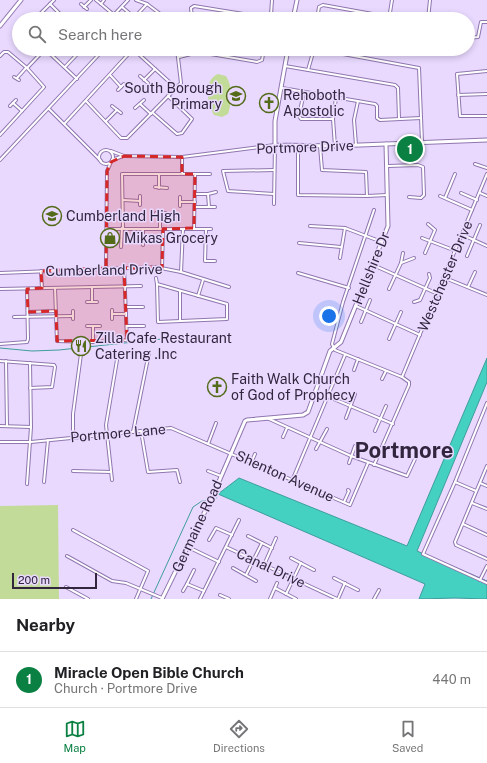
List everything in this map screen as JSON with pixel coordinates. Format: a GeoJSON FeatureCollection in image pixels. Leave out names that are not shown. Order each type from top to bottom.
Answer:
{"type":"FeatureCollection","features":[{"type":"Feature","properties":{"kind":"street"},"geometry":{"type":"LineString","coordinates":[[0,26],[21,0]]}},
{"type":"Feature","properties":{"kind":"street"},"geometry":{"type":"LineString","coordinates":[[42,12],[54,0]]}},
{"type":"Feature","properties":{"kind":"street"},"geometry":{"type":"LineString","coordinates":[[84,7],[91,0]]}},
{"type":"Feature","properties":{"kind":"street"},"geometry":{"type":"LineString","coordinates":[[96,0],[110,12]]}},
{"type":"Feature","properties":{"kind":"street"},"geometry":{"type":"LineString","coordinates":[[101,4],[104,0]]}},
{"type":"Feature","properties":{"kind":"street"},"geometry":{"type":"LineString","coordinates":[[117,12],[128,0]]}},
{"type":"Feature","properties":{"kind":"street"},"geometry":{"type":"LineString","coordinates":[[136,0],[148,4],[158,12]]}},
{"type":"Feature","properties":{"kind":"street"},"geometry":{"type":"LineString","coordinates":[[270,12],[272,0]]}},
{"type":"Feature","properties":{"kind":"street"},"geometry":{"type":"LineString","coordinates":[[293,0],[297,0],[294,12]]}},
{"type":"Feature","properties":{"kind":"street"},"geometry":{"type":"LineString","coordinates":[[390,12],[392,0]]}},
{"type":"Feature","properties":{"kind":"street"},"geometry":{"type":"LineString","coordinates":[[429,12],[430,0]]}},
{"type":"Feature","properties":{"kind":"street"},"geometry":{"type":"LineString","coordinates":[[50,4],[58,12]]}},
{"type":"Feature","properties":{"kind":"street"},"geometry":{"type":"LineString","coordinates":[[81,4],[87,9]]}},
{"type":"Feature","properties":{"kind":"street"},"geometry":{"type":"LineString","coordinates":[[140,12],[148,4]]}},
{"type":"Feature","properties":{"kind":"street"},"geometry":{"type":"LineString","coordinates":[[318,12],[319,7],[323,5],[359,12]]}},
{"type":"Feature","properties":{"kind":"street"},"geometry":{"type":"LineString","coordinates":[[191,12],[191,8],[194,6],[232,12]]}},
{"type":"Feature","properties":{"kind":"street"},"geometry":{"type":"LineString","coordinates":[[122,7],[127,12]]}},
{"type":"Feature","properties":{"kind":"street"},"geometry":{"type":"LineString","coordinates":[[475,37],[478,37],[481,22],[487,22]]}},
{"type":"Feature","properties":{"kind":"street"},"geometry":{"type":"LineString","coordinates":[[0,56],[4,52],[8,52],[12,55]]}},
{"type":"Feature","properties":{"kind":"street"},"geometry":{"type":"LineString","coordinates":[[0,135],[43,89],[44,85],[13,56]]}},
{"type":"Feature","properties":{"kind":"street"},"geometry":{"type":"LineString","coordinates":[[17,78],[38,56]]}},
{"type":"Feature","properties":{"kind":"street"},"geometry":{"type":"LineString","coordinates":[[53,56],[77,79]]}},
{"type":"Feature","properties":{"kind":"street"},"geometry":{"type":"LineString","coordinates":[[65,67],[75,56]]}},
{"type":"Feature","properties":{"kind":"street"},"geometry":{"type":"LineString","coordinates":[[0,160],[98,56]]}},
{"type":"Feature","properties":{"kind":"street"},"geometry":{"type":"LineString","coordinates":[[65,123],[127,56]]}},
{"type":"Feature","properties":{"kind":"street"},"geometry":{"type":"LineString","coordinates":[[141,56],[176,88]]}},
{"type":"Feature","properties":{"kind":"street"},"geometry":{"type":"LineString","coordinates":[[228,56],[257,62],[262,60],[263,56]]}},
{"type":"Feature","properties":{"kind":"street"},"geometry":{"type":"LineString","coordinates":[[274,204],[275,121],[286,56]]}},
{"type":"Feature","properties":{"kind":"street"},"geometry":{"type":"LineString","coordinates":[[308,70],[312,56]]}},
{"type":"Feature","properties":{"kind":"street"},"geometry":{"type":"LineString","coordinates":[[354,56],[418,67],[420,70],[422,142]]}},
{"type":"Feature","properties":{"kind":"street"},"geometry":{"type":"LineString","coordinates":[[86,101],[124,139],[127,138],[181,83],[179,57]]}},
{"type":"Feature","properties":{"kind":"street"},"geometry":{"type":"LineString","coordinates":[[284,66],[396,86],[400,119]]}},
{"type":"Feature","properties":{"kind":"street"},"geometry":{"type":"LineString","coordinates":[[144,80],[155,69]]}},
{"type":"Feature","properties":{"kind":"street"},"geometry":{"type":"LineString","coordinates":[[487,71],[457,73],[460,116],[487,116]]}},
{"type":"Feature","properties":{"kind":"street"},"geometry":{"type":"LineString","coordinates":[[110,75],[121,86]]}},
{"type":"Feature","properties":{"kind":"street"},"geometry":{"type":"LineString","coordinates":[[140,76],[148,83]]}},
{"type":"Feature","properties":{"kind":"street"},"geometry":{"type":"LineString","coordinates":[[118,90],[124,84]]}},
{"type":"Feature","properties":{"kind":"street"},"geometry":{"type":"LineString","coordinates":[[281,87],[376,104],[377,118],[380,120],[421,118]]}},
{"type":"Feature","properties":{"kind":"street"},"geometry":{"type":"LineString","coordinates":[[304,92],[299,116],[301,119],[333,119]]}},
{"type":"Feature","properties":{"kind":"street"},"geometry":{"type":"LineString","coordinates":[[458,95],[487,94]]}},
{"type":"Feature","properties":{"kind":"street"},"geometry":{"type":"LineString","coordinates":[[140,104],[177,134],[182,133],[192,119],[168,96]]}},
{"type":"Feature","properties":{"kind":"street"},"geometry":{"type":"LineString","coordinates":[[335,146],[333,119],[336,98]]}},
{"type":"Feature","properties":{"kind":"street"},"geometry":{"type":"LineString","coordinates":[[10,106],[16,100]]}},
{"type":"Feature","properties":{"kind":"street"},"geometry":{"type":"LineString","coordinates":[[136,108],[144,100]]}},
{"type":"Feature","properties":{"kind":"street"},"geometry":{"type":"LineString","coordinates":[[356,145],[354,120],[358,101]]}},
{"type":"Feature","properties":{"kind":"street"},"geometry":{"type":"LineString","coordinates":[[13,103],[22,111]]}},
{"type":"Feature","properties":{"kind":"street"},"geometry":{"type":"LineString","coordinates":[[112,106],[121,113]]}},
{"type":"Feature","properties":{"kind":"street"},"geometry":{"type":"LineString","coordinates":[[49,109],[65,123],[102,162]]}},
{"type":"Feature","properties":{"kind":"street"},"geometry":{"type":"LineString","coordinates":[[106,121],[117,110]]}},
{"type":"Feature","properties":{"kind":"street","name":"Portmore Drive"},"geometry":{"type":"LineString","coordinates":[[111,151],[124,156],[182,157],[275,145],[335,146],[487,140]]}},
{"type":"Feature","properties":{"kind":"street","name":"Hellshire Dr"},"geometry":{"type":"LineString","coordinates":[[334,348],[341,342],[388,226],[389,195],[386,144]]}},
{"type":"Feature","properties":{"kind":"street"},"geometry":{"type":"LineString","coordinates":[[298,146],[298,195],[389,195]]}},
{"type":"Feature","properties":{"kind":"street"},"geometry":{"type":"LineString","coordinates":[[320,146],[322,170],[366,172],[367,196]]}},
{"type":"Feature","properties":{"kind":"street"},"geometry":{"type":"LineString","coordinates":[[92,152],[101,152],[106,150],[111,151],[113,155],[107,171],[106,268]]}},
{"type":"Feature","properties":{"kind":"street"},"geometry":{"type":"LineString","coordinates":[[101,152],[99,156],[107,171]]}},
{"type":"Feature","properties":{"kind":"street","name":"Portmore Drive"},"geometry":{"type":"LineString","coordinates":[[112,161],[124,156]]}},
{"type":"Feature","properties":{"kind":"street"},"geometry":{"type":"LineString","coordinates":[[182,157],[182,174]]}},
{"type":"Feature","properties":{"kind":"street"},"geometry":{"type":"LineString","coordinates":[[102,162],[112,161]]}},
{"type":"Feature","properties":{"kind":"street"},"geometry":{"type":"LineString","coordinates":[[475,164],[487,168]]}},
{"type":"Feature","properties":{"kind":"street"},"geometry":{"type":"LineString","coordinates":[[388,166],[418,165],[423,167],[424,195],[421,198],[409,197]]}},
{"type":"Feature","properties":{"kind":"street"},"geometry":{"type":"LineString","coordinates":[[274,194],[228,192],[223,171],[275,170]]}},
{"type":"Feature","properties":{"kind":"street"},"geometry":{"type":"LineString","coordinates":[[121,247],[123,200],[122,174],[210,174]]}},
{"type":"Feature","properties":{"kind":"street"},"geometry":{"type":"LineString","coordinates":[[159,174],[159,188]]}},
{"type":"Feature","properties":{"kind":"street"},"geometry":{"type":"LineString","coordinates":[[194,228],[195,174]]}},
{"type":"Feature","properties":{"kind":"street"},"geometry":{"type":"LineString","coordinates":[[445,198],[455,174]]}},
{"type":"Feature","properties":{"kind":"street","name":"Westchester Drive"},"geometry":{"type":"LineString","coordinates":[[402,377],[456,252],[487,174]]}},
{"type":"Feature","properties":{"kind":"street"},"geometry":{"type":"LineString","coordinates":[[156,188],[167,188]]}},
{"type":"Feature","properties":{"kind":"street"},"geometry":{"type":"LineString","coordinates":[[195,194],[208,194],[216,192]]}},
{"type":"Feature","properties":{"kind":"street"},"geometry":{"type":"LineString","coordinates":[[462,193],[477,200]]}},
{"type":"Feature","properties":{"kind":"street"},"geometry":{"type":"LineString","coordinates":[[480,193],[487,196]]}},
{"type":"Feature","properties":{"kind":"street"},"geometry":{"type":"LineString","coordinates":[[208,194],[208,207]]}},
{"type":"Feature","properties":{"kind":"street"},"geometry":{"type":"LineString","coordinates":[[140,196],[140,206]]}},
{"type":"Feature","properties":{"kind":"street"},"geometry":{"type":"LineString","coordinates":[[180,196],[180,206]]}},
{"type":"Feature","properties":{"kind":"street"},"geometry":{"type":"LineString","coordinates":[[440,196],[472,210]]}},
{"type":"Feature","properties":{"kind":"street"},"geometry":{"type":"LineString","coordinates":[[123,200],[140,201]]}},
{"type":"Feature","properties":{"kind":"street"},"geometry":{"type":"LineString","coordinates":[[180,202],[195,202]]}},
{"type":"Feature","properties":{"kind":"street"},"geometry":{"type":"LineString","coordinates":[[195,207],[215,207]]}},
{"type":"Feature","properties":{"kind":"street"},"geometry":{"type":"LineString","coordinates":[[374,210],[349,288],[343,302],[332,344],[334,348],[345,354],[402,377],[409,382],[393,424],[374,466]]}},
{"type":"Feature","properties":{"kind":"street"},"geometry":{"type":"LineString","coordinates":[[156,213],[166,213]]}},
{"type":"Feature","properties":{"kind":"street"},"geometry":{"type":"LineString","coordinates":[[160,213],[162,268]]}},
{"type":"Feature","properties":{"kind":"street"},"geometry":{"type":"LineString","coordinates":[[425,253],[435,229],[428,224]]}},
{"type":"Feature","properties":{"kind":"street"},"geometry":{"type":"LineString","coordinates":[[467,256],[480,225]]}},
{"type":"Feature","properties":{"kind":"street"},"geometry":{"type":"LineString","coordinates":[[310,226],[345,228],[382,242]]}},
{"type":"Feature","properties":{"kind":"street"},"geometry":{"type":"LineString","coordinates":[[340,258],[345,228]]}},
{"type":"Feature","properties":{"kind":"street"},"geometry":{"type":"LineString","coordinates":[[107,229],[211,229]]}},
{"type":"Feature","properties":{"kind":"street"},"geometry":{"type":"LineString","coordinates":[[143,229],[143,245]]}},
{"type":"Feature","properties":{"kind":"street"},"geometry":{"type":"LineString","coordinates":[[181,272],[183,229]]}},
{"type":"Feature","properties":{"kind":"street"},"geometry":{"type":"LineString","coordinates":[[206,229],[205,261],[215,261]]}},
{"type":"Feature","properties":{"kind":"street"},"geometry":{"type":"LineString","coordinates":[[463,235],[487,246]]}},
{"type":"Feature","properties":{"kind":"street"},"geometry":{"type":"LineString","coordinates":[[422,238],[456,252]]}},
{"type":"Feature","properties":{"kind":"street"},"geometry":{"type":"LineString","coordinates":[[299,243],[342,247]]}},
{"type":"Feature","properties":{"kind":"street"},"geometry":{"type":"LineString","coordinates":[[389,289],[401,263],[403,252]]}},
{"type":"Feature","properties":{"kind":"street"},"geometry":{"type":"LineString","coordinates":[[401,263],[414,258]]}},
{"type":"Feature","properties":{"kind":"street"},"geometry":{"type":"LineString","coordinates":[[373,265],[438,294]]}},
{"type":"Feature","properties":{"kind":"street","name":"Cumberland Drive"},"geometry":{"type":"LineString","coordinates":[[0,273],[106,268],[162,268],[181,272],[229,287]]}},
{"type":"Feature","properties":{"kind":"street"},"geometry":{"type":"LineString","coordinates":[[54,288],[57,341],[93,342],[127,340],[124,268]]}},
{"type":"Feature","properties":{"kind":"street"},"geometry":{"type":"LineString","coordinates":[[41,271],[42,288]]}},
{"type":"Feature","properties":{"kind":"street"},"geometry":{"type":"LineString","coordinates":[[298,272],[349,288]]}},
{"type":"Feature","properties":{"kind":"street"},"geometry":{"type":"LineString","coordinates":[[468,287],[475,272]]}},
{"type":"Feature","properties":{"kind":"street"},"geometry":{"type":"LineString","coordinates":[[414,302],[420,300],[426,288],[430,276],[429,274]]}},
{"type":"Feature","properties":{"kind":"street"},"geometry":{"type":"LineString","coordinates":[[156,278],[158,322],[228,319],[227,304],[157,284]]}},
{"type":"Feature","properties":{"kind":"street"},"geometry":{"type":"LineString","coordinates":[[445,278],[487,295]]}},
{"type":"Feature","properties":{"kind":"street"},"geometry":{"type":"LineString","coordinates":[[198,296],[203,280]]}},
{"type":"Feature","properties":{"kind":"street"},"geometry":{"type":"LineString","coordinates":[[0,289],[141,286]]}},
{"type":"Feature","properties":{"kind":"street"},"geometry":{"type":"LineString","coordinates":[[92,287],[92,302]]}},
{"type":"Feature","properties":{"kind":"street"},"geometry":{"type":"LineString","coordinates":[[0,344],[27,342],[27,289]]}},
{"type":"Feature","properties":{"kind":"street"},"geometry":{"type":"LineString","coordinates":[[180,291],[180,321]]}},
{"type":"Feature","properties":{"kind":"street"},"geometry":{"type":"LineString","coordinates":[[361,322],[370,300]]}},
{"type":"Feature","properties":{"kind":"street"},"geometry":{"type":"LineString","coordinates":[[87,302],[97,302]]}},
{"type":"Feature","properties":{"kind":"street"},"geometry":{"type":"LineString","coordinates":[[356,306],[420,335]]}},
{"type":"Feature","properties":{"kind":"street"},"geometry":{"type":"LineString","coordinates":[[126,307],[144,307]]}},
{"type":"Feature","properties":{"kind":"street"},"geometry":{"type":"LineString","coordinates":[[112,310],[112,319]]}},
{"type":"Feature","properties":{"kind":"street"},"geometry":{"type":"LineString","coordinates":[[28,312],[56,311]]}},
{"type":"Feature","properties":{"kind":"street"},"geometry":{"type":"LineString","coordinates":[[73,311],[73,319]]}},
{"type":"Feature","properties":{"kind":"street"},"geometry":{"type":"LineString","coordinates":[[389,339],[401,312]]}},
{"type":"Feature","properties":{"kind":"street"},"geometry":{"type":"LineString","coordinates":[[112,314],[126,314]]}},
{"type":"Feature","properties":{"kind":"street"},"geometry":{"type":"LineString","coordinates":[[14,317],[72,316]]}},
{"type":"Feature","properties":{"kind":"street"},"geometry":{"type":"LineString","coordinates":[[87,326],[100,326]]}},
{"type":"Feature","properties":{"kind":"street"},"geometry":{"type":"LineString","coordinates":[[93,326],[93,342]]}},
{"type":"Feature","properties":{"kind":"street"},"geometry":{"type":"LineString","coordinates":[[127,326],[144,326]]}},
{"type":"Feature","properties":{"kind":"street"},"geometry":{"type":"LineString","coordinates":[[266,418],[303,414],[308,412],[328,355],[334,348]]}},
{"type":"Feature","properties":{"kind":"street"},"geometry":{"type":"LineString","coordinates":[[133,432],[150,353]]}},
{"type":"Feature","properties":{"kind":"street"},"geometry":{"type":"LineString","coordinates":[[73,437],[73,414],[81,354]]}},
{"type":"Feature","properties":{"kind":"street"},"geometry":{"type":"LineString","coordinates":[[112,480],[106,425],[118,354]]}},
{"type":"Feature","properties":{"kind":"street"},"geometry":{"type":"LineString","coordinates":[[292,481],[329,397],[345,354]]}},
{"type":"Feature","properties":{"kind":"street"},"geometry":{"type":"LineString","coordinates":[[354,370],[358,359]]}},
{"type":"Feature","properties":{"kind":"street"},"geometry":{"type":"LineString","coordinates":[[0,361],[54,365],[52,387],[30,388]]}},
{"type":"Feature","properties":{"kind":"street"},"geometry":{"type":"LineString","coordinates":[[6,361],[7,426]]}},
{"type":"Feature","properties":{"kind":"street"},"geometry":{"type":"LineString","coordinates":[[27,484],[31,442],[30,363]]}},
{"type":"Feature","properties":{"kind":"street"},"geometry":{"type":"LineString","coordinates":[[382,379],[386,371]]}},
{"type":"Feature","properties":{"kind":"street"},"geometry":{"type":"LineString","coordinates":[[346,418],[355,394]]}},
{"type":"Feature","properties":{"kind":"street"},"geometry":{"type":"LineString","coordinates":[[329,397],[393,424]]}},
{"type":"Feature","properties":{"kind":"street"},"geometry":{"type":"LineString","coordinates":[[487,404],[423,554],[487,583]]}},
{"type":"Feature","properties":{"kind":"street"},"geometry":{"type":"LineString","coordinates":[[375,431],[386,406]]}},
{"type":"Feature","properties":{"kind":"street"},"geometry":{"type":"LineString","coordinates":[[266,418],[374,466],[407,476],[415,459]]}},
{"type":"Feature","properties":{"kind":"street","name":"Shenton Avenue"},"geometry":{"type":"LineString","coordinates":[[266,418],[247,420],[230,453],[292,481],[350,504],[368,463]]}},
{"type":"Feature","properties":{"kind":"street"},"geometry":{"type":"LineString","coordinates":[[208,444],[216,423]]}},
{"type":"Feature","properties":{"kind":"street"},"geometry":{"type":"LineString","coordinates":[[0,426],[31,426]]}},
{"type":"Feature","properties":{"kind":"street","name":"Portmore Lane"},"geometry":{"type":"LineString","coordinates":[[0,442],[31,442],[106,433],[171,428],[230,453]]}},
{"type":"Feature","properties":{"kind":"street"},"geometry":{"type":"LineString","coordinates":[[283,437],[287,428]]}},
{"type":"Feature","properties":{"kind":"street"},"geometry":{"type":"LineString","coordinates":[[316,449],[327,429]]}},
{"type":"Feature","properties":{"kind":"street"},"geometry":{"type":"LineString","coordinates":[[141,431],[148,472],[177,470],[180,482]]}},
{"type":"Feature","properties":{"kind":"street"},"geometry":{"type":"LineString","coordinates":[[44,482],[48,440]]}},
{"type":"Feature","properties":{"kind":"street"},"geometry":{"type":"LineString","coordinates":[[349,463],[355,446]]}},
{"type":"Feature","properties":{"kind":"street","name":"Germaine Road"},"geometry":{"type":"LineString","coordinates":[[162,599],[209,503],[230,453]]}},
{"type":"Feature","properties":{"kind":"street"},"geometry":{"type":"LineString","coordinates":[[251,463],[255,454]]}},
{"type":"Feature","properties":{"kind":"street"},"geometry":{"type":"LineString","coordinates":[[487,466],[455,542],[456,545],[487,559]]}},
{"type":"Feature","properties":{"kind":"street"},"geometry":{"type":"LineString","coordinates":[[73,471],[111,472]]}},
{"type":"Feature","properties":{"kind":"street"},"geometry":{"type":"LineString","coordinates":[[208,471],[221,476]]}},
{"type":"Feature","properties":{"kind":"street"},"geometry":{"type":"LineString","coordinates":[[455,482],[476,492]]}},
{"type":"Feature","properties":{"kind":"street"},"geometry":{"type":"LineString","coordinates":[[480,483],[487,486]]}},
{"type":"Feature","properties":{"kind":"street"},"geometry":{"type":"LineString","coordinates":[[344,502],[349,491],[348,490]]}},
{"type":"Feature","properties":{"kind":"street"},"geometry":{"type":"LineString","coordinates":[[472,503],[487,509]]}},
{"type":"Feature","properties":{"kind":"street"},"geometry":{"type":"LineString","coordinates":[[200,599],[239,520]]}},
{"type":"Feature","properties":{"kind":"street"},"geometry":{"type":"LineString","coordinates":[[463,524],[487,535]]}},
{"type":"Feature","properties":{"kind":"street"},"geometry":{"type":"LineString","coordinates":[[209,540],[216,528],[232,535]]}},
{"type":"Feature","properties":{"kind":"street"},"geometry":{"type":"LineString","coordinates":[[74,530],[148,571],[136,599]]}},
{"type":"Feature","properties":{"kind":"street"},"geometry":{"type":"LineString","coordinates":[[248,536],[272,548]]}},
{"type":"Feature","properties":{"kind":"street"},"geometry":{"type":"LineString","coordinates":[[264,565],[276,538]]}},
{"type":"Feature","properties":{"kind":"street"},"geometry":{"type":"LineString","coordinates":[[246,575],[262,543]]}},
{"type":"Feature","properties":{"kind":"street"},"geometry":{"type":"LineString","coordinates":[[188,547],[219,562]]}},
{"type":"Feature","properties":{"kind":"street","name":"Canal Drive"},"geometry":{"type":"LineString","coordinates":[[226,547],[338,599]]}},
{"type":"Feature","properties":{"kind":"street"},"geometry":{"type":"LineString","coordinates":[[67,556],[112,582],[126,583],[162,599]]}},
{"type":"Feature","properties":{"kind":"street"},"geometry":{"type":"LineString","coordinates":[[291,558],[314,570]]}},
{"type":"Feature","properties":{"kind":"street"},"geometry":{"type":"LineString","coordinates":[[286,594],[301,563]]}},
{"type":"Feature","properties":{"kind":"street"},"geometry":{"type":"LineString","coordinates":[[480,580],[487,566]]}},
{"type":"Feature","properties":{"kind":"street"},"geometry":{"type":"LineString","coordinates":[[233,568],[256,580]]}},
{"type":"Feature","properties":{"kind":"street"},"geometry":{"type":"LineString","coordinates":[[184,591],[194,570]]}},
{"type":"Feature","properties":{"kind":"street"},"geometry":{"type":"LineString","coordinates":[[334,578],[358,590]]}},
{"type":"Feature","properties":{"kind":"street"},"geometry":{"type":"LineString","coordinates":[[270,599],[277,583]]}},
{"type":"Feature","properties":{"kind":"street"},"geometry":{"type":"LineString","coordinates":[[338,599],[345,583]]}},
{"type":"Feature","properties":{"kind":"street"},"geometry":{"type":"LineString","coordinates":[[187,584],[204,591]]}},
{"type":"Feature","properties":{"kind":"street"},"geometry":{"type":"LineString","coordinates":[[66,586],[88,599]]}},
{"type":"Feature","properties":{"kind":"street"},"geometry":{"type":"LineString","coordinates":[[275,588],[296,599]]}},
{"type":"Feature","properties":{"kind":"street"},"geometry":{"type":"LineString","coordinates":[[374,599],[379,590]]}},
{"type":"Feature","properties":{"kind":"street"},"geometry":{"type":"LineString","coordinates":[[220,595],[229,599]]}},
{"type":"Feature","properties":{"kind":"highlighted area"},"geometry":{"type":"Polygon","coordinates":[[[124,156],[182,157],[182,174],[195,174],[194,228],[163,229],[162,268],[124,268],[127,340],[57,341],[56,311],[28,312],[27,289],[42,288],[41,271],[106,268],[107,171],[111,162],[124,156]]]}},
{"type":"Feature","properties":{"kind":"shaded area"},"geometry":{"type":"Polygon","coordinates":[[[218,74],[226,76],[231,90],[231,100],[228,114],[222,117],[214,115],[208,98],[208,86],[210,81],[218,74]]]}},
{"type":"Feature","properties":{"kind":"shaded area"},"geometry":{"type":"Polygon","coordinates":[[[487,358],[487,382],[417,551],[487,581],[487,599],[419,599],[425,584],[218,494],[239,478],[407,546],[487,358]]]}},
{"type":"Feature","properties":{"kind":"shaded area"},"geometry":{"type":"Polygon","coordinates":[[[58,505],[59,599],[0,599],[0,506],[58,505]]]}},
{"type":"Feature","properties":{"kind":"waterway"},"geometry":{"type":"LineString","coordinates":[[0,348],[32,351],[59,350],[162,339]]}},
{"type":"Feature","properties":{"kind":"waterway"},"geometry":{"type":"LineString","coordinates":[[213,500],[215,500],[218,494]]}},
{"type":"Feature","properties":{"kind":"waterway"},"geometry":{"type":"LineString","coordinates":[[151,599],[193,507],[202,501],[209,500]]}},
{"type":"Feature","properties":{"kind":"place","name":"South Borough Primary"},"geometry":{"type":"Point","coordinates":[236,96]}},
{"type":"Feature","properties":{"kind":"place","name":"Rehoboth Apostolic"},"geometry":{"type":"Point","coordinates":[269,103]}},
{"type":"Feature","properties":{"kind":"place","name":"Miracle Open Bible Church"},"geometry":{"type":"Point","coordinates":[410,149]}},
{"type":"Feature","properties":{"kind":"place","name":"Cumberland High"},"geometry":{"type":"Point","coordinates":[52,216]}},
{"type":"Feature","properties":{"kind":"place","name":"Mikas Grocery"},"geometry":{"type":"Point","coordinates":[110,238]}},
{"type":"Feature","properties":{"kind":"place","name":"Zilla Cafe Restaurant Catering .Inc"},"geometry":{"type":"Point","coordinates":[81,346]}},
{"type":"Feature","properties":{"kind":"place","name":"Faith Walk Church of God of Prophecy"},"geometry":{"type":"Point","coordinates":[217,387]}},
{"type":"Feature","properties":{"kind":"district","name":"Portmore"},"geometry":{"type":"Point","coordinates":[404,450]}}]}
